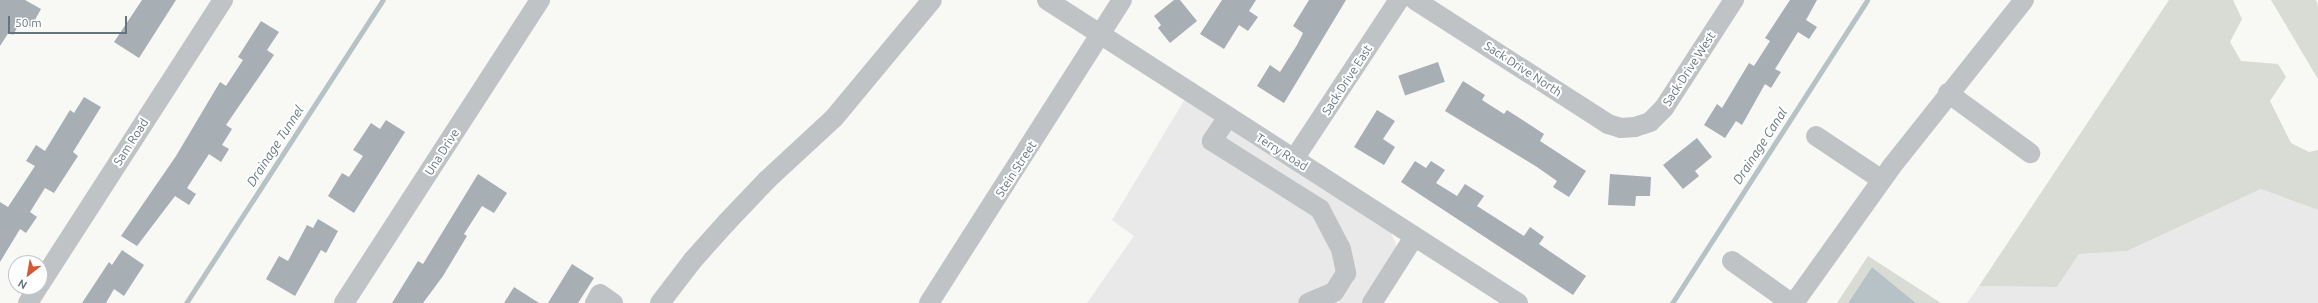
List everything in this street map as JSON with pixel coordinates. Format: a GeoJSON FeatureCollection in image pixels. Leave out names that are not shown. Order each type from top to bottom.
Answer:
{"type":"FeatureCollection","features":[{"type":"Feature","properties":{"kind":"street","name":"Sam Road"},"geometry":{"type":"LineString","coordinates":[[48,272],[223,0]]}},
{"type":"Feature","properties":{"kind":"street","name":"Una Drive"},"geometry":{"type":"LineString","coordinates":[[344,303],[540,0]]}},
{"type":"Feature","properties":{"kind":"street"},"geometry":{"type":"LineString","coordinates":[[660,303],[693,260],[727,222],[767,180],[834,118],[932,0]]}},
{"type":"Feature","properties":{"kind":"street","name":"Terry Road"},"geometry":{"type":"LineString","coordinates":[[1047,0],[1518,303]]}},
{"type":"Feature","properties":{"kind":"street","name":"Stein Street"},"geometry":{"type":"LineString","coordinates":[[929,303],[1092,50],[1100,34],[1122,0]]}},
{"type":"Feature","properties":{"kind":"street","name":"Sack Drive East"},"geometry":{"type":"LineString","coordinates":[[1294,159],[1399,0]]}},
{"type":"Feature","properties":{"kind":"street","name":"Sack Drive North"},"geometry":{"type":"LineString","coordinates":[[1415,0],[1608,124],[1621,128],[1635,127]]}},
{"type":"Feature","properties":{"kind":"street","name":"Sack Drive West"},"geometry":{"type":"LineString","coordinates":[[1635,127],[1650,122],[1664,108],[1734,0]]}},
{"type":"Feature","properties":{"kind":"street"},"geometry":{"type":"LineString","coordinates":[[1732,261],[1793,303],[1882,180],[1948,93],[2024,0]]}},
{"type":"Feature","properties":{"kind":"street"},"geometry":{"type":"LineString","coordinates":[[1948,93],[2030,153]]}},
{"type":"Feature","properties":{"kind":"street"},"geometry":{"type":"LineString","coordinates":[[1228,117],[1212,141],[1320,209],[1341,249],[1346,273],[1334,292],[1308,303]]}},
{"type":"Feature","properties":{"kind":"street"},"geometry":{"type":"LineString","coordinates":[[1816,136],[1882,180]]}},
{"type":"Feature","properties":{"kind":"street"},"geometry":{"type":"LineString","coordinates":[[1372,303],[1414,237]]}},
{"type":"Feature","properties":{"kind":"street"},"geometry":{"type":"LineString","coordinates":[[595,303],[600,294],[613,303]]}},
{"type":"Feature","properties":{"kind":"shaded area"},"geometry":{"type":"Polygon","coordinates":[[[2169,0],[2233,0],[2242,19],[2230,42],[2241,61],[2278,64],[2286,77],[2270,101],[2291,143],[2309,152],[2318,150],[2318,210],[2261,189],[2127,251],[2079,254],[2057,287],[1979,286],[2169,0]]]}},
{"type":"Feature","properties":{"kind":"shaded area"},"geometry":{"type":"Polygon","coordinates":[[[2271,0],[2316,0],[2318,6],[2318,79],[2271,0]]]}},
{"type":"Feature","properties":{"kind":"shaded area"},"geometry":{"type":"Polygon","coordinates":[[[1185,99],[1391,232],[1398,249],[1363,303],[1087,303],[1134,236],[1112,220],[1185,99]]]}},
{"type":"Feature","properties":{"kind":"shaded area"},"geometry":{"type":"Polygon","coordinates":[[[2261,189],[2318,210],[2318,303],[1967,303],[1979,286],[2057,287],[2079,254],[2127,251],[2261,189]]]}},
{"type":"Feature","properties":{"kind":"shaded area"},"geometry":{"type":"Polygon","coordinates":[[[1868,256],[1941,303],[1916,303],[1872,267],[1848,303],[1837,303],[1868,256]]]}},
{"type":"Feature","properties":{"kind":"shaded area"},"geometry":{"type":"Polygon","coordinates":[[[1872,267],[1916,303],[1848,303],[1872,267]]]}},
{"type":"Feature","properties":{"kind":"building"},"geometry":{"type":"Polygon","coordinates":[[[0,0],[25,0],[41,9],[31,27],[21,21],[13,35],[9,32],[0,46],[0,0]]]}},
{"type":"Feature","properties":{"kind":"building"},"geometry":{"type":"Polygon","coordinates":[[[142,0],[176,0],[139,58],[114,42],[142,0]]]}},
{"type":"Feature","properties":{"kind":"building"},"geometry":{"type":"Polygon","coordinates":[[[1174,0],[1180,0],[1197,21],[1170,43],[1158,28],[1161,25],[1154,16],[1174,0]]]}},
{"type":"Feature","properties":{"kind":"building"},"geometry":{"type":"Polygon","coordinates":[[[1222,0],[1256,0],[1249,11],[1258,17],[1248,31],[1239,25],[1224,49],[1200,34],[1222,0]]]}},
{"type":"Feature","properties":{"kind":"building"},"geometry":{"type":"Polygon","coordinates":[[[1309,0],[1346,0],[1284,103],[1257,86],[1270,65],[1280,72],[1297,45],[1303,33],[1293,26],[1309,0]]]}},
{"type":"Feature","properties":{"kind":"building"},"geometry":{"type":"Polygon","coordinates":[[[1790,0],[1817,0],[1806,20],[1817,27],[1809,39],[1798,32],[1775,69],[1781,72],[1771,88],[1765,84],[1742,125],[1736,121],[1725,138],[1704,125],[1717,104],[1722,108],[1749,63],[1754,66],[1770,41],[1765,38],[1790,0]]]}},
{"type":"Feature","properties":{"kind":"building"},"geometry":{"type":"Polygon","coordinates":[[[261,21],[279,32],[267,50],[274,55],[226,125],[232,129],[222,145],[229,149],[221,162],[209,154],[187,188],[196,194],[189,205],[175,196],[137,246],[121,236],[176,156],[220,82],[226,86],[243,60],[238,57],[261,21]]]}},
{"type":"Feature","properties":{"kind":"building"},"geometry":{"type":"Polygon","coordinates":[[[1438,62],[1445,82],[1405,96],[1398,76],[1438,62]]]}},
{"type":"Feature","properties":{"kind":"building"},"geometry":{"type":"Polygon","coordinates":[[[1463,81],[1485,95],[1482,100],[1504,114],[1507,110],[1544,134],[1540,141],[1586,171],[1569,197],[1553,187],[1557,181],[1537,167],[1445,111],[1463,81]]]}},
{"type":"Feature","properties":{"kind":"building"},"geometry":{"type":"Polygon","coordinates":[[[84,97],[101,107],[73,152],[78,156],[54,193],[45,188],[30,212],[37,217],[26,233],[20,229],[0,262],[0,202],[8,207],[35,166],[26,161],[36,145],[45,151],[70,110],[74,113],[84,97]]]}},
{"type":"Feature","properties":{"kind":"building"},"geometry":{"type":"Polygon","coordinates":[[[1377,110],[1395,121],[1383,139],[1395,147],[1384,165],[1354,147],[1377,110]]]}},
{"type":"Feature","properties":{"kind":"building"},"geometry":{"type":"Polygon","coordinates":[[[386,120],[405,132],[354,213],[328,196],[342,173],[349,177],[363,156],[353,150],[371,123],[380,129],[386,120]]]}},
{"type":"Feature","properties":{"kind":"building"},"geometry":{"type":"Polygon","coordinates":[[[1697,138],[1712,157],[1695,171],[1699,176],[1683,189],[1663,165],[1697,138]]]}},
{"type":"Feature","properties":{"kind":"building"},"geometry":{"type":"Polygon","coordinates":[[[1415,161],[1426,168],[1431,161],[1445,170],[1436,183],[1457,196],[1465,184],[1484,196],[1477,206],[1524,236],[1530,227],[1544,237],[1539,244],[1586,276],[1573,295],[1401,182],[1415,161]]]}},
{"type":"Feature","properties":{"kind":"building"},"geometry":{"type":"Polygon","coordinates":[[[478,174],[507,193],[494,213],[482,206],[464,234],[467,236],[443,276],[423,303],[392,303],[418,261],[423,264],[478,174]]]}},
{"type":"Feature","properties":{"kind":"building"},"geometry":{"type":"Polygon","coordinates":[[[1610,174],[1651,177],[1650,196],[1636,196],[1635,206],[1608,205],[1610,174]]]}},
{"type":"Feature","properties":{"kind":"building"},"geometry":{"type":"Polygon","coordinates":[[[318,219],[338,231],[326,253],[321,250],[295,296],[266,279],[279,256],[288,261],[307,225],[313,228],[318,219]]]}},
{"type":"Feature","properties":{"kind":"building"},"geometry":{"type":"Polygon","coordinates":[[[122,250],[144,265],[124,296],[114,289],[106,303],[82,303],[109,262],[112,265],[122,250]]]}},
{"type":"Feature","properties":{"kind":"building"},"geometry":{"type":"Polygon","coordinates":[[[572,264],[594,278],[578,303],[548,303],[572,264]]]}},
{"type":"Feature","properties":{"kind":"building"},"geometry":{"type":"Polygon","coordinates":[[[514,287],[539,303],[504,303],[514,287]]]}},
{"type":"Feature","properties":{"kind":"waterway","name":"Drainage Tunnel"},"geometry":{"type":"LineString","coordinates":[[186,303],[383,0]]}},
{"type":"Feature","properties":{"kind":"waterway","name":"Drainage Canal"},"geometry":{"type":"LineString","coordinates":[[1672,303],[1867,0]]}}]}
